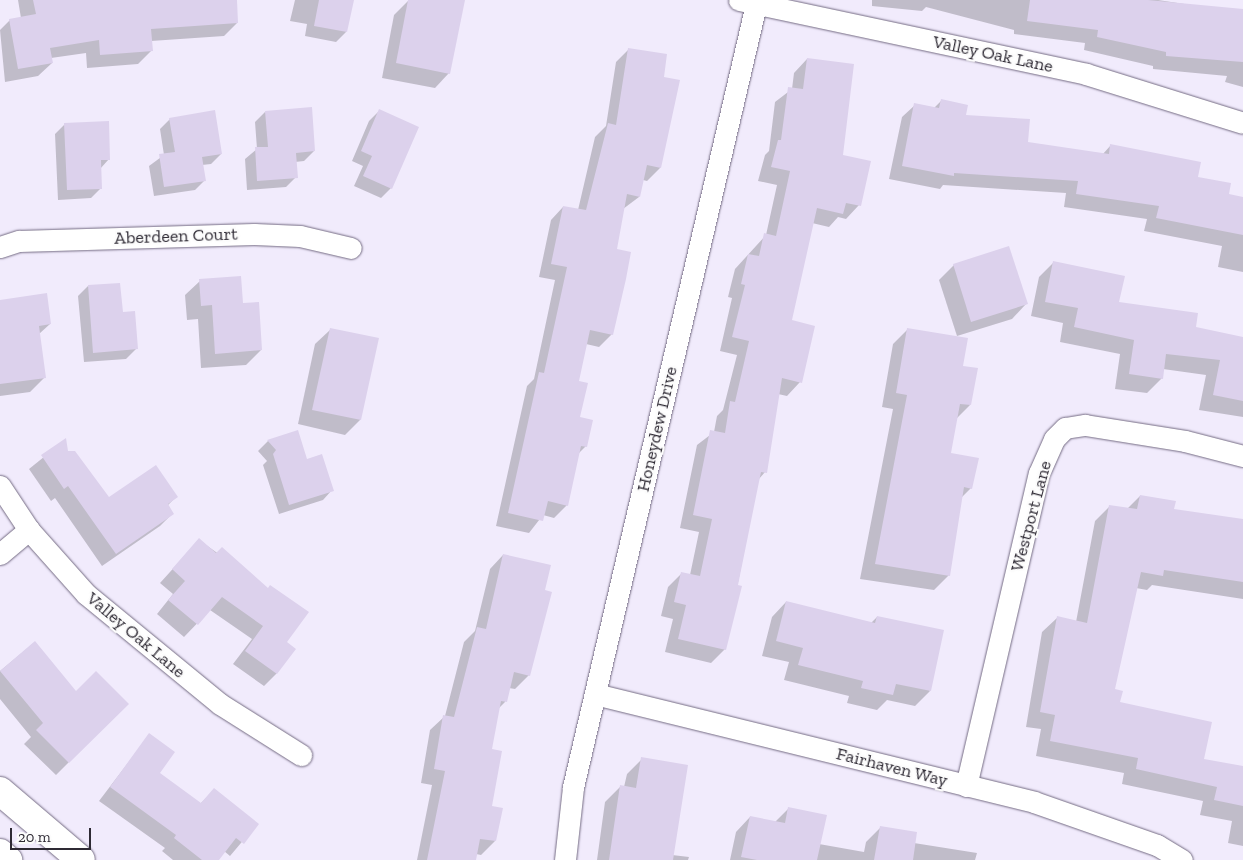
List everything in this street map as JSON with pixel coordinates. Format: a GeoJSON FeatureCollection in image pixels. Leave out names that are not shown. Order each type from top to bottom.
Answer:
{"type":"FeatureCollection","features":[{"type":"Feature","properties":{"kind":"main road"},"geometry":{"type":"LineString","coordinates":[[0,791],[81,860]]}},
{"type":"Feature","properties":{"kind":"main road"},"geometry":{"type":"LineString","coordinates":[[0,853],[8,860]]}},
{"type":"Feature","properties":{"kind":"street","name":"Valley Oak Lane"},"geometry":{"type":"LineString","coordinates":[[751,1],[1086,74],[1243,123]]}},
{"type":"Feature","properties":{"kind":"street","name":"Honeydew Drive"},"geometry":{"type":"LineString","coordinates":[[565,860],[573,787],[751,1]]}},
{"type":"Feature","properties":{"kind":"street","name":"Aberdeen Court"},"geometry":{"type":"LineString","coordinates":[[0,246],[19,240],[254,234],[300,236],[351,248]]}},
{"type":"Feature","properties":{"kind":"street","name":"Westport Lane"},"geometry":{"type":"LineString","coordinates":[[966,786],[1039,473],[1054,439],[1065,428],[1085,425],[1185,440],[1243,456]]}},
{"type":"Feature","properties":{"kind":"street","name":"Valley Oak Lane"},"geometry":{"type":"LineString","coordinates":[[0,486],[29,530],[86,594],[148,648],[220,704],[300,755]]}},
{"type":"Feature","properties":{"kind":"street"},"geometry":{"type":"LineString","coordinates":[[0,554],[29,530]]}},
{"type":"Feature","properties":{"kind":"street","name":"Fairhaven Way"},"geometry":{"type":"LineString","coordinates":[[595,694],[966,786],[1062,812],[1157,845],[1182,860]]}},
{"type":"Feature","properties":{"kind":"building"},"geometry":{"type":"Polygon","coordinates":[[[33,0],[237,0],[238,23],[151,29],[153,51],[100,55],[99,40],[50,48],[53,63],[18,69],[9,19],[36,14],[33,0]]]}},
{"type":"Feature","properties":{"kind":"building"},"geometry":{"type":"Polygon","coordinates":[[[319,0],[354,0],[347,32],[314,26],[319,0]]]}},
{"type":"Feature","properties":{"kind":"building"},"geometry":{"type":"Polygon","coordinates":[[[408,0],[465,0],[450,74],[396,63],[408,0]]]}},
{"type":"Feature","properties":{"kind":"building"},"geometry":{"type":"Polygon","coordinates":[[[1030,0],[1148,0],[1243,9],[1243,62],[1166,56],[1166,52],[1097,37],[1098,30],[1027,21],[1030,0]]]}},
{"type":"Feature","properties":{"kind":"building"},"geometry":{"type":"Polygon","coordinates":[[[628,48],[667,54],[664,77],[680,80],[661,168],[647,165],[640,197],[627,194],[617,249],[631,252],[613,335],[590,330],[579,381],[588,383],[580,417],[593,420],[587,447],[581,446],[568,506],[548,501],[543,521],[508,513],[539,372],[544,373],[567,267],[551,264],[563,206],[586,210],[608,123],[616,125],[628,48]]]}},
{"type":"Feature","properties":{"kind":"building"},"geometry":{"type":"Polygon","coordinates":[[[807,58],[854,64],[843,155],[871,161],[861,206],[846,203],[843,214],[817,208],[792,320],[815,326],[802,383],[782,378],[767,473],[761,472],[738,585],[742,586],[726,650],[678,639],[686,605],[674,602],[681,572],[700,576],[712,519],[693,515],[710,430],[725,433],[730,401],[735,402],[749,341],[732,337],[745,285],[741,284],[748,254],[759,256],[764,233],[776,236],[790,171],[771,167],[778,140],[781,140],[788,87],[803,89],[807,58]]]}},
{"type":"Feature","properties":{"kind":"building"},"geometry":{"type":"Polygon","coordinates":[[[941,99],[968,105],[966,115],[1030,119],[1028,142],[1109,154],[1110,144],[1201,162],[1198,177],[1231,183],[1229,194],[1243,197],[1243,235],[1156,218],[1159,206],[1076,194],[1078,181],[954,173],[954,176],[902,166],[914,103],[939,108],[941,99]]]}},
{"type":"Feature","properties":{"kind":"building"},"geometry":{"type":"Polygon","coordinates":[[[312,107],[315,151],[296,153],[298,178],[257,181],[255,147],[268,147],[265,111],[312,107]]]}},
{"type":"Feature","properties":{"kind":"building"},"geometry":{"type":"Polygon","coordinates":[[[379,109],[419,127],[392,189],[363,176],[372,156],[361,151],[379,109]]]}},
{"type":"Feature","properties":{"kind":"building"},"geometry":{"type":"Polygon","coordinates":[[[215,110],[222,154],[202,157],[206,181],[164,187],[159,154],[175,152],[169,118],[215,110]]]}},
{"type":"Feature","properties":{"kind":"building"},"geometry":{"type":"Polygon","coordinates":[[[109,121],[110,160],[101,160],[102,189],[67,190],[64,123],[109,121]]]}},
{"type":"Feature","properties":{"kind":"building"},"geometry":{"type":"Polygon","coordinates":[[[1009,246],[1028,304],[971,322],[953,264],[1009,246]]]}},
{"type":"Feature","properties":{"kind":"building"},"geometry":{"type":"Polygon","coordinates":[[[1053,261],[1125,276],[1119,302],[1198,313],[1196,327],[1243,337],[1243,401],[1213,395],[1220,360],[1166,354],[1163,379],[1129,374],[1134,340],[1074,327],[1078,308],[1045,302],[1053,261]]]}},
{"type":"Feature","properties":{"kind":"building"},"geometry":{"type":"Polygon","coordinates":[[[241,276],[243,303],[259,302],[262,350],[215,354],[212,305],[201,306],[199,279],[241,276]]]}},
{"type":"Feature","properties":{"kind":"building"},"geometry":{"type":"Polygon","coordinates":[[[120,283],[123,312],[135,311],[138,349],[93,353],[88,285],[120,283]]]}},
{"type":"Feature","properties":{"kind":"building"},"geometry":{"type":"Polygon","coordinates":[[[47,293],[51,324],[39,326],[46,378],[0,384],[0,300],[47,293]]]}},
{"type":"Feature","properties":{"kind":"building"},"geometry":{"type":"Polygon","coordinates":[[[330,328],[379,338],[361,420],[312,410],[330,328]]]}},
{"type":"Feature","properties":{"kind":"building"},"geometry":{"type":"Polygon","coordinates":[[[907,328],[968,338],[963,366],[978,368],[971,405],[960,404],[951,453],[979,458],[972,489],[964,487],[950,576],[875,564],[907,395],[896,393],[907,328]]]}},
{"type":"Feature","properties":{"kind":"building"},"geometry":{"type":"Polygon","coordinates":[[[298,430],[307,459],[322,454],[334,491],[289,505],[273,454],[276,450],[267,440],[298,430]]]}},
{"type":"Feature","properties":{"kind":"building"},"geometry":{"type":"Polygon","coordinates":[[[66,438],[68,451],[75,451],[109,497],[156,465],[178,497],[168,504],[174,514],[116,554],[68,486],[64,489],[41,455],[66,438]]]}},
{"type":"Feature","properties":{"kind":"building"},"geometry":{"type":"Polygon","coordinates":[[[1140,495],[1176,501],[1174,509],[1243,519],[1243,582],[1164,570],[1163,576],[1141,572],[1115,689],[1123,691],[1120,702],[1212,722],[1204,759],[1243,766],[1243,806],[1214,800],[1217,787],[1136,769],[1138,758],[1050,741],[1055,715],[1040,712],[1057,616],[1087,623],[1109,505],[1137,509],[1140,495]]]}},
{"type":"Feature","properties":{"kind":"building"},"geometry":{"type":"Polygon","coordinates":[[[199,538],[216,553],[222,547],[268,588],[270,585],[309,612],[287,642],[296,649],[277,674],[245,651],[263,626],[222,597],[198,625],[168,600],[185,581],[172,569],[199,538]]]}},
{"type":"Feature","properties":{"kind":"building"},"geometry":{"type":"Polygon","coordinates":[[[503,554],[551,565],[545,590],[552,592],[530,676],[514,672],[507,702],[501,701],[492,749],[502,751],[492,806],[503,808],[496,841],[480,839],[476,860],[427,860],[445,771],[434,769],[443,715],[454,717],[477,627],[486,629],[503,554]]]}},
{"type":"Feature","properties":{"kind":"building"},"geometry":{"type":"Polygon","coordinates":[[[786,601],[875,623],[877,616],[944,630],[931,691],[896,684],[893,695],[861,688],[863,681],[798,665],[803,648],[776,641],[786,601]]]}},
{"type":"Feature","properties":{"kind":"building"},"geometry":{"type":"Polygon","coordinates":[[[35,641],[76,691],[96,671],[129,704],[69,763],[36,730],[43,723],[0,671],[35,641]]]}},
{"type":"Feature","properties":{"kind":"building"},"geometry":{"type":"Polygon","coordinates":[[[149,733],[175,752],[160,773],[201,803],[214,788],[259,824],[244,844],[236,838],[219,860],[202,860],[174,838],[176,835],[110,787],[149,733]]]}},
{"type":"Feature","properties":{"kind":"building"},"geometry":{"type":"Polygon","coordinates":[[[641,757],[688,765],[673,860],[609,860],[620,785],[636,788],[641,757]]]}},
{"type":"Feature","properties":{"kind":"building"},"geometry":{"type":"Polygon","coordinates":[[[788,807],[827,815],[817,860],[757,860],[741,857],[750,816],[785,823],[788,807]]]}},
{"type":"Feature","properties":{"kind":"building"},"geometry":{"type":"Polygon","coordinates":[[[880,826],[917,832],[913,860],[874,860],[880,826]]]}}]}
